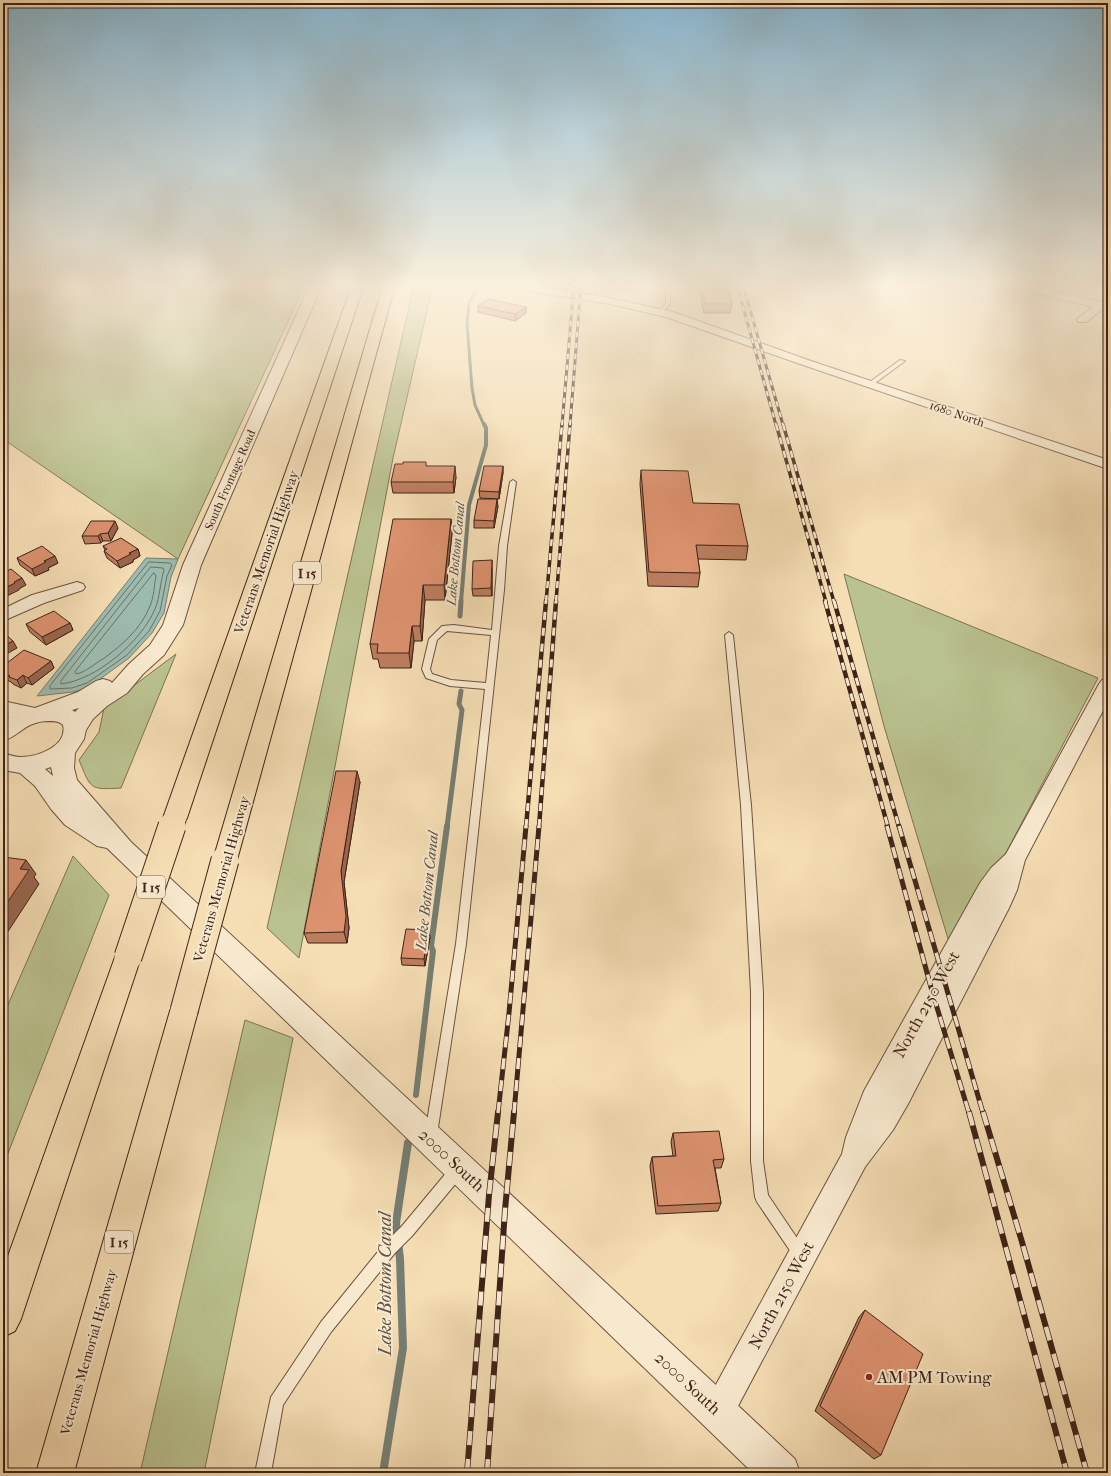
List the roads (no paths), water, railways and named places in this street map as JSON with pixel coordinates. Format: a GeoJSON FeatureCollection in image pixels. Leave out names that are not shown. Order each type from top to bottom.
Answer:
{"type":"FeatureCollection","features":[{"type":"Feature","properties":{"kind":"highway","name":"Veterans Memorial Highway"},"geometry":{"type":"LineString","coordinates":[[3,1319],[334,354]]}},
{"type":"Feature","properties":{"kind":"highway","name":"Veterans Memorial Highway"},"geometry":{"type":"LineString","coordinates":[[55,1473],[226,860],[369,354]]}},
{"type":"Feature","properties":{"kind":"street","name":"South Frontage Road"},"geometry":{"type":"LineString","coordinates":[[70,740],[85,714],[100,700],[120,688],[136,669],[157,650],[173,625],[192,565],[285,354]]}},
{"type":"Feature","properties":{"kind":"street","name":"1680 North"},"geometry":{"type":"LineString","coordinates":[[774,354],[806,363],[1108,465]]}},
{"type":"Feature","properties":{"kind":"street"},"geometry":{"type":"LineString","coordinates":[[3,616],[38,599],[77,587]]}},
{"type":"Feature","properties":{"kind":"street","name":"South Frontage Road"},"geometry":{"type":"LineString","coordinates":[[3,733],[12,724],[85,697],[109,682],[136,669]]}},
{"type":"Feature","properties":{"kind":"street","name":"North 2150 West"},"geometry":{"type":"LineString","coordinates":[[718,1412],[855,1157],[871,1140],[899,1095],[998,908],[1006,890],[1014,860],[1108,684]]}},
{"type":"Feature","properties":{"kind":"street"},"geometry":{"type":"LineString","coordinates":[[3,708],[39,714],[52,713],[71,720],[70,740],[62,763],[63,776],[68,786],[122,849]]}},
{"type":"Feature","properties":{"kind":"street"},"geometry":{"type":"LineString","coordinates":[[12,766],[47,760],[70,740]]}},
{"type":"Feature","properties":{"kind":"street"},"geometry":{"type":"LineString","coordinates":[[12,766],[43,780],[59,803],[73,818],[122,849]]}},
{"type":"Feature","properties":{"kind":"street","name":"2000 South"},"geometry":{"type":"LineString","coordinates":[[122,849],[780,1472]]}},
{"type":"Feature","properties":{"kind":"lane"},"geometry":{"type":"LineString","coordinates":[[869,384],[902,361]]}},
{"type":"Feature","properties":{"kind":"lane"},"geometry":{"type":"LineString","coordinates":[[430,1140],[461,944],[494,633],[500,590],[503,546],[513,482]]}},
{"type":"Feature","properties":{"kind":"lane"},"geometry":{"type":"LineString","coordinates":[[489,686],[443,682],[429,676],[426,668],[433,639],[444,628],[494,633]]}},
{"type":"Feature","properties":{"kind":"lane"},"geometry":{"type":"LineString","coordinates":[[729,635],[746,804],[756,984],[757,1161],[762,1197],[802,1256]]}},
{"type":"Feature","properties":{"kind":"lane"},"geometry":{"type":"LineString","coordinates":[[263,1473],[276,1402],[326,1327],[390,1248],[407,1231],[460,1168]]}},
{"type":"Feature","properties":{"kind":"water"},"geometry":{"type":"Polygon","coordinates":[[[146,558],[178,559],[171,577],[164,613],[152,633],[129,658],[89,687],[73,692],[37,696],[146,558]]]}},
{"type":"Feature","properties":{"kind":"waterway","name":"Lake Bottom Canal"},"geometry":{"type":"LineString","coordinates":[[469,354],[475,405],[484,425]]}},
{"type":"Feature","properties":{"kind":"waterway","name":"Lake Bottom Canal"},"geometry":{"type":"LineString","coordinates":[[461,602],[469,505],[486,445],[486,428],[484,424]]}},
{"type":"Feature","properties":{"kind":"waterway","name":"Lake Bottom Canal"},"geometry":{"type":"LineString","coordinates":[[460,616],[461,601]]}},
{"type":"Feature","properties":{"kind":"waterway","name":"Lake Bottom Canal"},"geometry":{"type":"LineString","coordinates":[[447,827],[462,710],[459,704],[461,691]]}},
{"type":"Feature","properties":{"kind":"waterway","name":"Lake Bottom Canal"},"geometry":{"type":"LineString","coordinates":[[416,1095],[433,951],[431,946],[447,826]]}},
{"type":"Feature","properties":{"kind":"waterway","name":"Lake Bottom Canal"},"geometry":{"type":"LineString","coordinates":[[383,1473],[403,1348],[400,1259],[396,1223],[408,1143]]}},
{"type":"Feature","properties":{"kind":"railway"},"geometry":{"type":"LineString","coordinates":[[562,425],[568,354]]}},
{"type":"Feature","properties":{"kind":"railway"},"geometry":{"type":"LineString","coordinates":[[570,425],[576,354]]}},
{"type":"Feature","properties":{"kind":"railway"},"geometry":{"type":"LineString","coordinates":[[756,354],[776,425]]}},
{"type":"Feature","properties":{"kind":"railway"},"geometry":{"type":"LineString","coordinates":[[763,354],[783,425]]}},
{"type":"Feature","properties":{"kind":"railway"},"geometry":{"type":"LineString","coordinates":[[546,602],[562,424]]}},
{"type":"Feature","properties":{"kind":"railway"},"geometry":{"type":"LineString","coordinates":[[556,602],[570,424]]}},
{"type":"Feature","properties":{"kind":"railway"},"geometry":{"type":"LineString","coordinates":[[776,424],[826,602]]}},
{"type":"Feature","properties":{"kind":"railway"},"geometry":{"type":"LineString","coordinates":[[783,424],[834,602]]}},
{"type":"Feature","properties":{"kind":"railway"},"geometry":{"type":"LineString","coordinates":[[526,827],[546,601]]}},
{"type":"Feature","properties":{"kind":"railway"},"geometry":{"type":"LineString","coordinates":[[539,827],[556,601]]}},
{"type":"Feature","properties":{"kind":"railway"},"geometry":{"type":"LineString","coordinates":[[825,601],[888,827]]}},
{"type":"Feature","properties":{"kind":"railway"},"geometry":{"type":"LineString","coordinates":[[834,601],[899,827]]}},
{"type":"Feature","properties":{"kind":"railway"},"geometry":{"type":"LineString","coordinates":[[498,1113],[509,1013],[526,826]]}},
{"type":"Feature","properties":{"kind":"railway"},"geometry":{"type":"LineString","coordinates":[[514,1113],[539,826]]}},
{"type":"Feature","properties":{"kind":"railway"},"geometry":{"type":"LineString","coordinates":[[887,826],[932,991],[969,1113]]}},
{"type":"Feature","properties":{"kind":"railway"},"geometry":{"type":"LineString","coordinates":[[899,826],[983,1113]]}},
{"type":"Feature","properties":{"kind":"railway"},"geometry":{"type":"LineString","coordinates":[[467,1473],[489,1195],[498,1112]]}},
{"type":"Feature","properties":{"kind":"railway"},"geometry":{"type":"LineString","coordinates":[[487,1473],[505,1210],[514,1112]]}},
{"type":"Feature","properties":{"kind":"railway"},"geometry":{"type":"LineString","coordinates":[[969,1112],[1067,1473]]}},
{"type":"Feature","properties":{"kind":"railway"},"geometry":{"type":"LineString","coordinates":[[983,1112],[1022,1242],[1087,1473]]}},
{"type":"Feature","properties":{"kind":"place","name":"AM PM Towing"},"geometry":{"type":"Point","coordinates":[869,1377]}}]}
